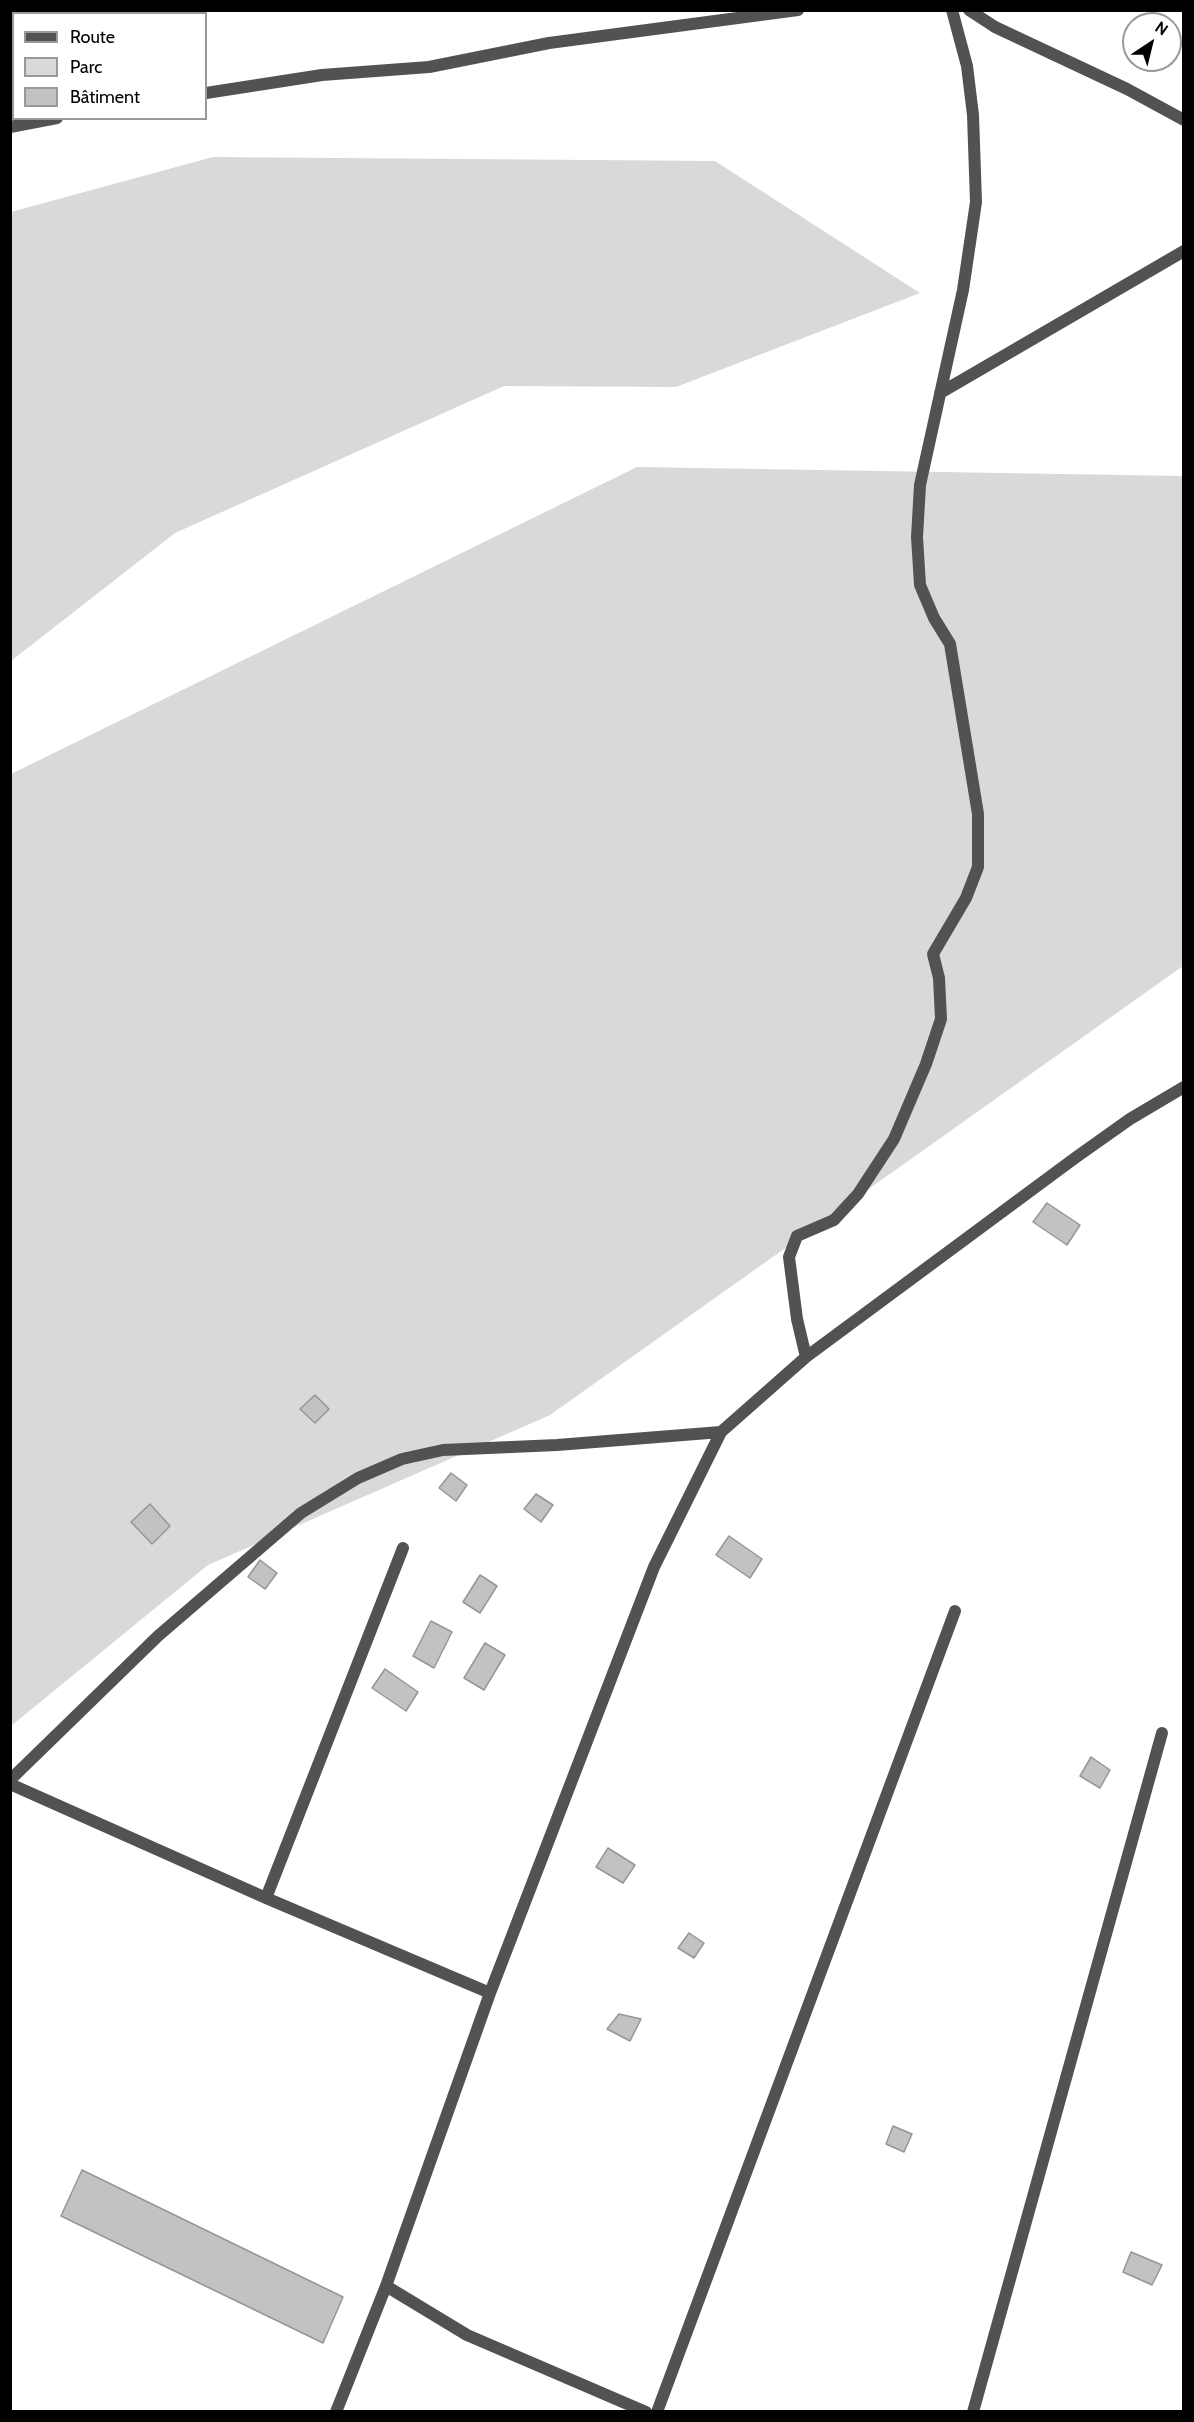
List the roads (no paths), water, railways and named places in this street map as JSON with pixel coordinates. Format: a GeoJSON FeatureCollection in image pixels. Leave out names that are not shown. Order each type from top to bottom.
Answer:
{"type":"FeatureCollection","features":[{"type":"Feature","properties":{"kind":"street"},"geometry":{"type":"LineString","coordinates":[[207,93],[322,75],[429,68],[549,43],[798,10]]}},
{"type":"Feature","properties":{"kind":"street"},"geometry":{"type":"LineString","coordinates":[[806,1356],[797,1319],[789,1257],[796,1236],[834,1220],[858,1194],[894,1138],[926,1064],[941,1019],[939,978],[933,954],[966,898],[978,867],[978,814],[950,644],[934,618],[920,585],[917,537],[920,485],[963,290],[976,202],[973,115],[967,66],[952,10]]}},
{"type":"Feature","properties":{"kind":"street"},"geometry":{"type":"LineString","coordinates":[[969,10],[995,27],[1127,89],[1184,120]]}},
{"type":"Feature","properties":{"kind":"street"},"geometry":{"type":"LineString","coordinates":[[10,127],[47,120]]}},
{"type":"Feature","properties":{"kind":"street"},"geometry":{"type":"LineString","coordinates":[[940,393],[1184,251]]}},
{"type":"Feature","properties":{"kind":"street"},"geometry":{"type":"LineString","coordinates":[[336,2412],[386,2286],[490,1993],[654,1568],[721,1432],[806,1356],[1084,1151],[1130,1119],[1184,1087]]}},
{"type":"Feature","properties":{"kind":"street"},"geometry":{"type":"LineString","coordinates":[[490,1993],[266,1898],[10,1782],[158,1636],[301,1512],[358,1478],[402,1459],[443,1450],[557,1445],[721,1432]]}},
{"type":"Feature","properties":{"kind":"street"},"geometry":{"type":"LineString","coordinates":[[266,1898],[403,1548]]}},
{"type":"Feature","properties":{"kind":"street"},"geometry":{"type":"LineString","coordinates":[[657,2412],[955,1611]]}},
{"type":"Feature","properties":{"kind":"street"},"geometry":{"type":"LineString","coordinates":[[973,2412],[1162,1733]]}},
{"type":"Feature","properties":{"kind":"street"},"geometry":{"type":"LineString","coordinates":[[386,2286],[467,2336],[646,2412]]}}]}
